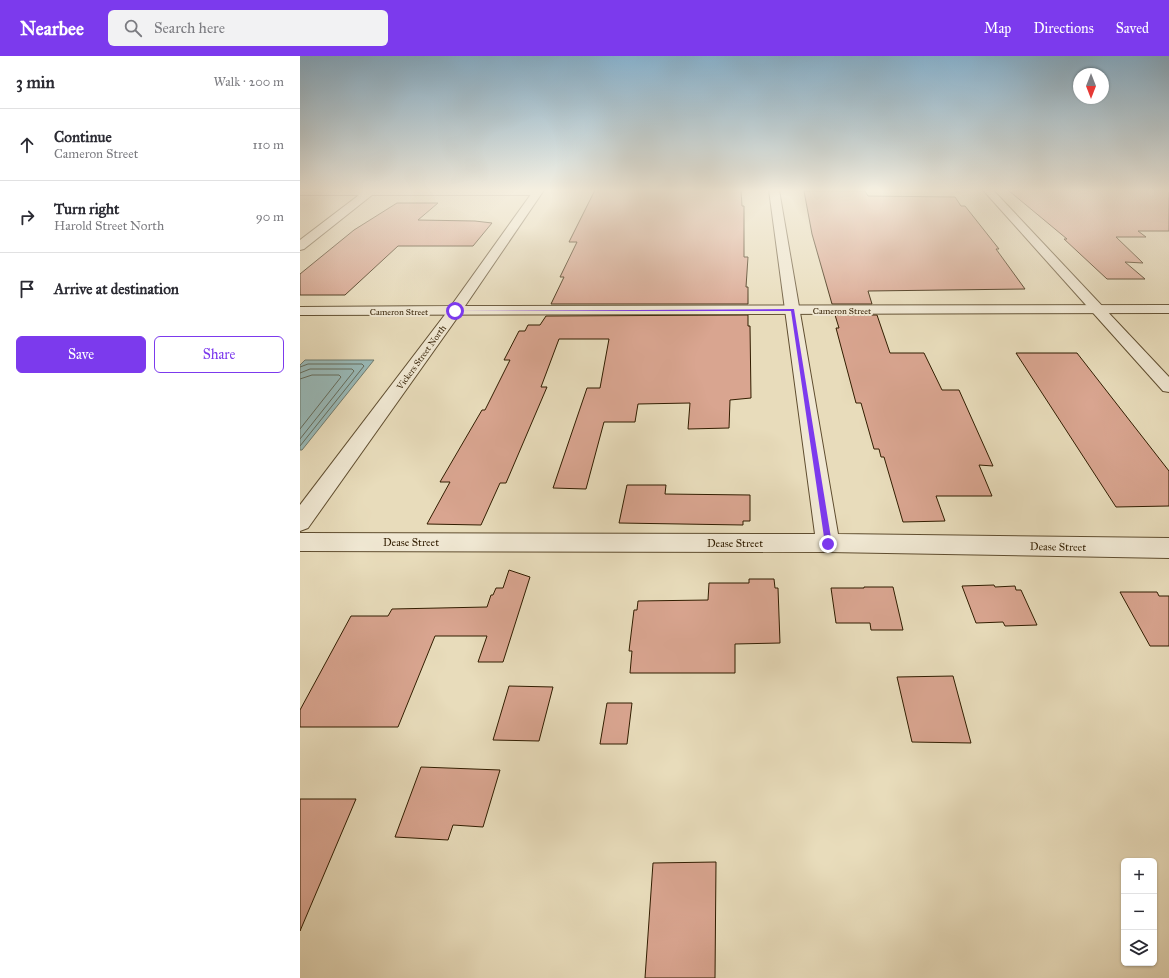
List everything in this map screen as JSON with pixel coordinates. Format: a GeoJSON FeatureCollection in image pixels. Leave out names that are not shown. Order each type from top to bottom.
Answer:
{"type":"FeatureCollection","features":[{"type":"Feature","properties":{"kind":"street"},"geometry":{"type":"LineString","coordinates":[[300,246],[316,233]]}},
{"type":"Feature","properties":{"kind":"street","name":"Vickers Street North"},"geometry":{"type":"LineString","coordinates":[[300,522],[455,311],[509,233]]}},
{"type":"Feature","properties":{"kind":"street"},"geometry":{"type":"LineString","coordinates":[[781,233],[828,544]]}},
{"type":"Feature","properties":{"kind":"street"},"geometry":{"type":"LineString","coordinates":[[1028,233],[1169,387]]}},
{"type":"Feature","properties":{"kind":"street","name":"Cameron Street"},"geometry":{"type":"LineString","coordinates":[[300,310],[1169,309]]}},
{"type":"Feature","properties":{"kind":"street","name":"Dease Street"},"geometry":{"type":"LineString","coordinates":[[300,542],[828,544],[1169,548]]}},
{"type":"Feature","properties":{"kind":"water"},"geometry":{"type":"Polygon","coordinates":[[[305,360],[374,360],[302,450],[300,450],[300,365],[305,360]]]}},
{"type":"Feature","properties":{"kind":"building"},"geometry":{"type":"Polygon","coordinates":[[[350,233],[484,233],[473,246],[398,246],[345,295],[300,295],[300,274],[350,233]]]}},
{"type":"Feature","properties":{"kind":"building"},"geometry":{"type":"Polygon","coordinates":[[[573,233],[744,233],[744,257],[748,257],[746,287],[748,287],[748,304],[551,304],[564,277],[560,277],[577,242],[569,242],[573,233]]]}},
{"type":"Feature","properties":{"kind":"building"},"geometry":{"type":"Polygon","coordinates":[[[986,233],[999,249],[996,249],[1025,289],[868,291],[872,304],[832,304],[812,234],[986,233]]]}},
{"type":"Feature","properties":{"kind":"building"},"geometry":{"type":"Polygon","coordinates":[[[1060,233],[1141,233],[1146,237],[1116,237],[1143,263],[1125,262],[1145,279],[1107,279],[1064,239],[1067,239],[1060,233]]]}},
{"type":"Feature","properties":{"kind":"building"},"geometry":{"type":"Polygon","coordinates":[[[748,315],[748,326],[750,326],[751,398],[730,400],[729,428],[688,429],[690,403],[638,404],[635,422],[604,422],[586,489],[553,488],[587,388],[600,388],[609,339],[559,339],[541,387],[547,387],[506,483],[500,483],[481,525],[427,524],[450,482],[440,482],[482,410],[485,410],[510,360],[504,360],[519,331],[525,331],[528,325],[540,325],[546,316],[748,315]]]}},
{"type":"Feature","properties":{"kind":"building"},"geometry":{"type":"Polygon","coordinates":[[[835,315],[877,315],[890,353],[924,353],[942,390],[959,390],[993,466],[979,465],[992,496],[936,496],[945,521],[903,522],[884,457],[881,457],[879,449],[874,449],[861,403],[856,403],[836,328],[839,328],[835,315]]]}},
{"type":"Feature","properties":{"kind":"building"},"geometry":{"type":"Polygon","coordinates":[[[1016,353],[1077,353],[1169,471],[1169,506],[1116,507],[1016,353]]]}},
{"type":"Feature","properties":{"kind":"building"},"geometry":{"type":"Polygon","coordinates":[[[627,485],[666,485],[665,494],[750,495],[750,521],[743,521],[743,525],[619,523],[627,485]]]}},
{"type":"Feature","properties":{"kind":"building"},"geometry":{"type":"Polygon","coordinates":[[[509,570],[530,577],[503,662],[478,662],[487,636],[435,636],[398,727],[300,727],[300,710],[351,616],[388,616],[392,609],[487,607],[491,595],[493,595],[496,588],[503,588],[509,570]]]}},
{"type":"Feature","properties":{"kind":"building"},"geometry":{"type":"Polygon","coordinates":[[[749,579],[774,579],[775,588],[778,588],[780,643],[735,644],[735,673],[630,673],[632,651],[629,651],[634,610],[637,610],[638,601],[708,600],[709,583],[749,583],[749,579]]]}},
{"type":"Feature","properties":{"kind":"building"},"geometry":{"type":"Polygon","coordinates":[[[994,585],[995,587],[1015,586],[1016,590],[1021,590],[1037,625],[1005,626],[1003,622],[976,623],[962,586],[994,585]]]}},
{"type":"Feature","properties":{"kind":"building"},"geometry":{"type":"Polygon","coordinates":[[[893,587],[903,630],[871,630],[870,623],[836,623],[831,588],[893,587]]]}},
{"type":"Feature","properties":{"kind":"building"},"geometry":{"type":"Polygon","coordinates":[[[1120,592],[1157,592],[1159,596],[1169,596],[1169,646],[1150,646],[1120,592]]]}},
{"type":"Feature","properties":{"kind":"building"},"geometry":{"type":"Polygon","coordinates":[[[953,676],[971,743],[912,742],[897,677],[953,676]]]}},
{"type":"Feature","properties":{"kind":"building"},"geometry":{"type":"Polygon","coordinates":[[[509,686],[553,687],[539,741],[493,740],[509,686]]]}},
{"type":"Feature","properties":{"kind":"building"},"geometry":{"type":"Polygon","coordinates":[[[607,703],[632,703],[627,744],[600,744],[607,703]]]}},
{"type":"Feature","properties":{"kind":"building"},"geometry":{"type":"Polygon","coordinates":[[[421,767],[500,770],[483,827],[453,825],[448,840],[395,837],[421,767]]]}},
{"type":"Feature","properties":{"kind":"building"},"geometry":{"type":"Polygon","coordinates":[[[300,799],[356,799],[300,931],[300,799]]]}},
{"type":"Feature","properties":{"kind":"building"},"geometry":{"type":"Polygon","coordinates":[[[716,862],[715,978],[645,978],[653,863],[716,862]]]}},
{"type":"Feature","properties":{"kind":"route"},"geometry":{"type":"LineString","coordinates":[[455,311],[793,310],[828,544]]}}]}
